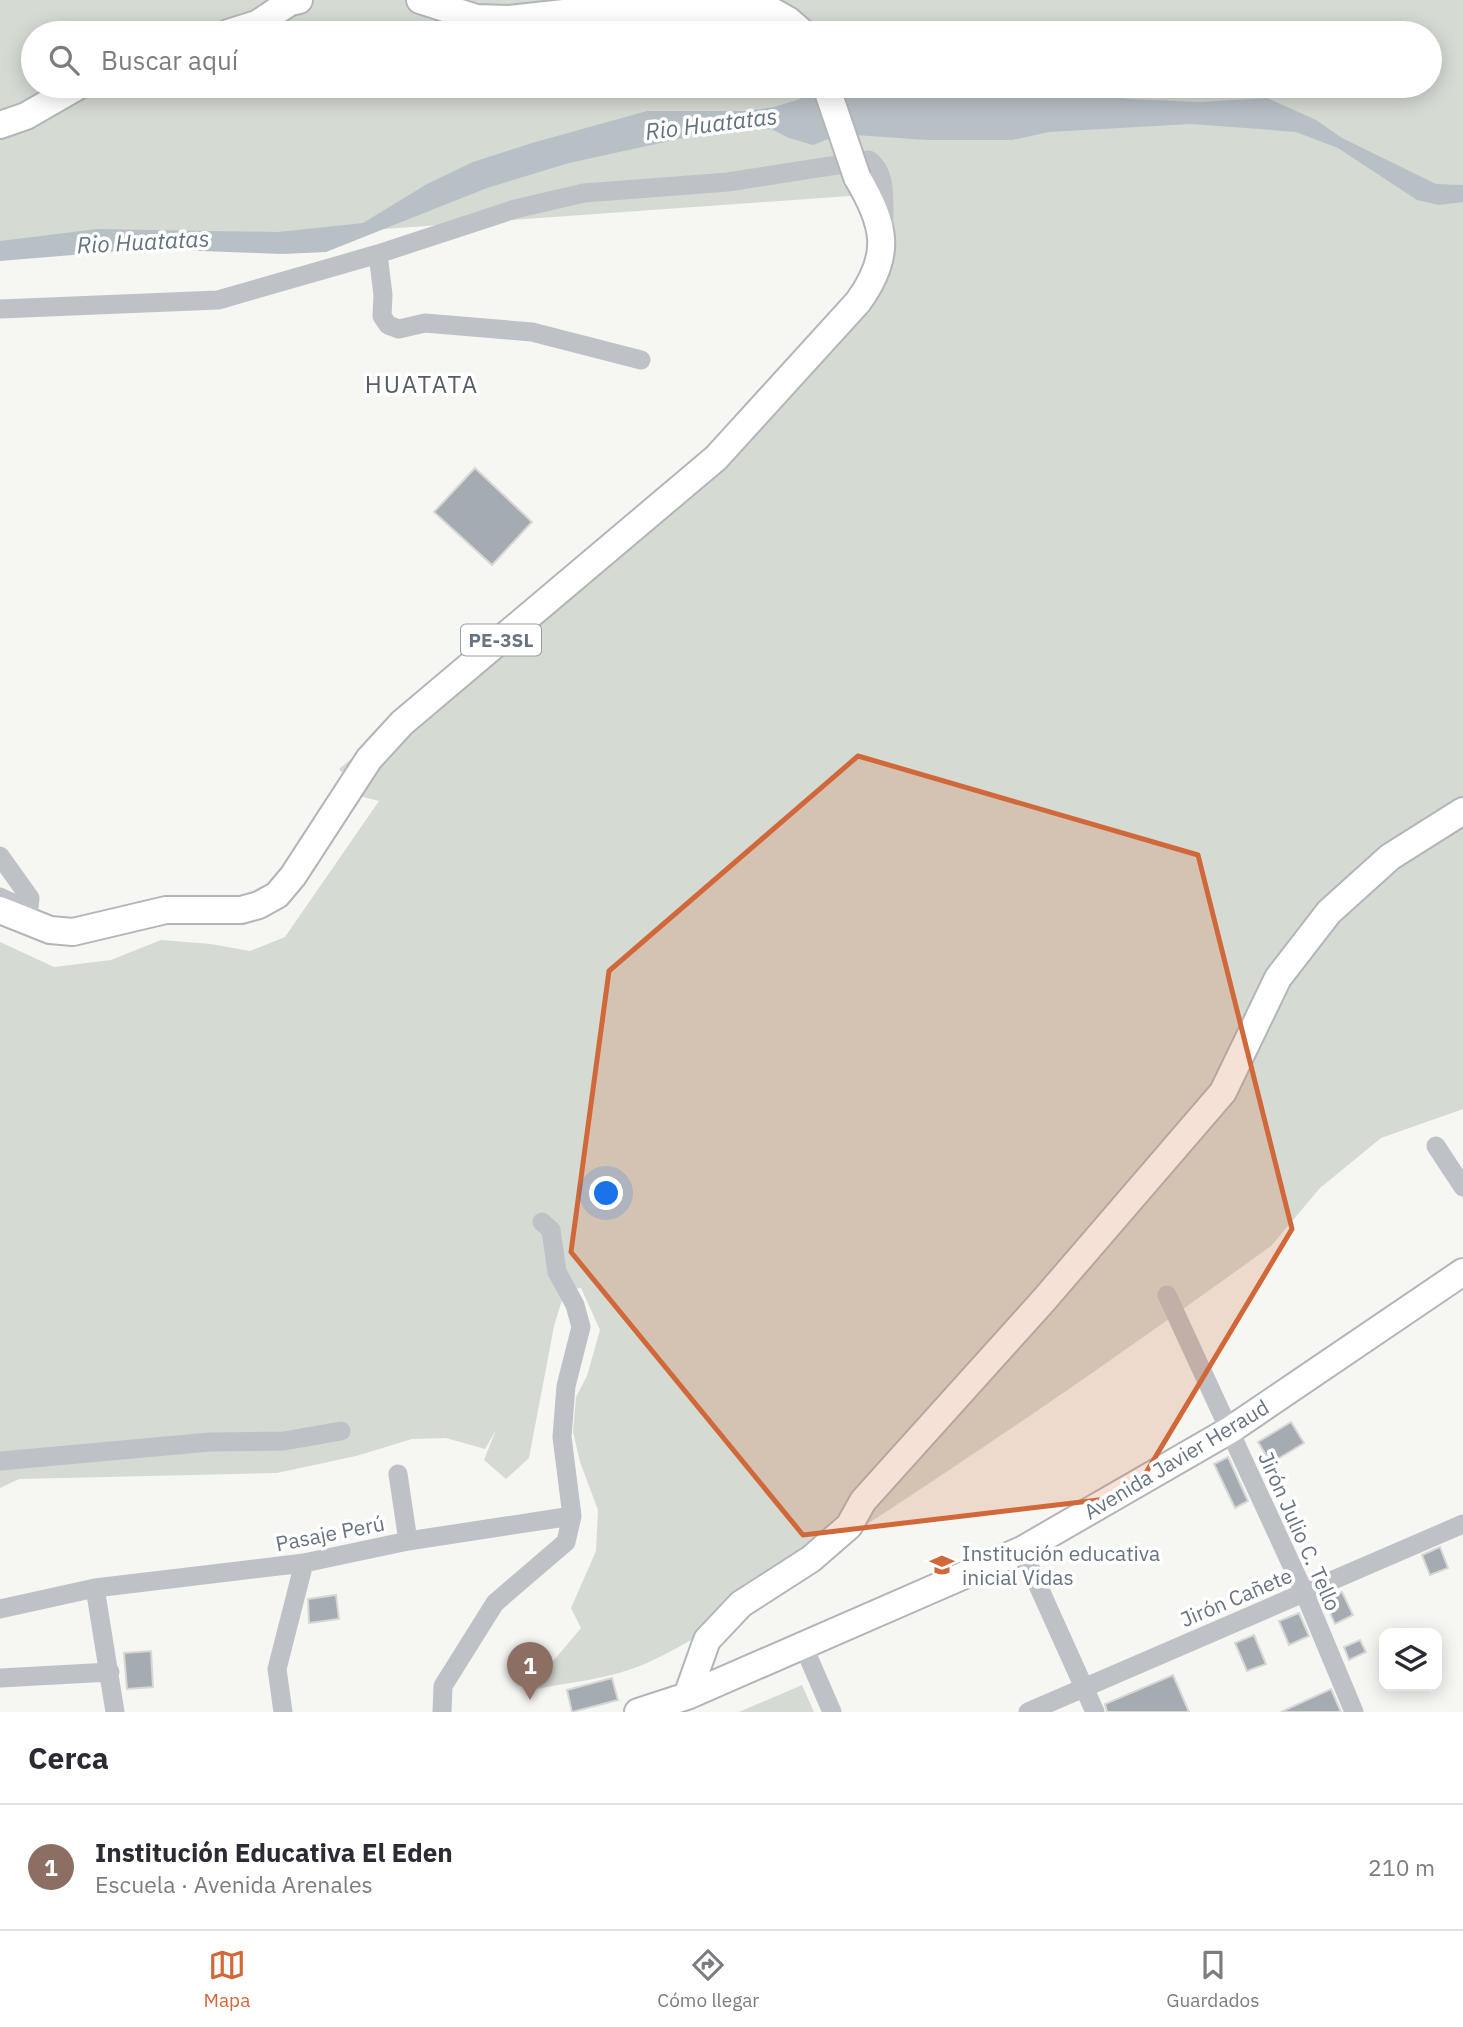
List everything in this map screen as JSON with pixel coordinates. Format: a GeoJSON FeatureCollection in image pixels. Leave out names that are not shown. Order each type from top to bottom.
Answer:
{"type":"FeatureCollection","features":[{"type":"Feature","properties":{"kind":"main road"},"geometry":{"type":"LineString","coordinates":[[262,21],[290,2],[299,0]]}},
{"type":"Feature","properties":{"kind":"main road"},"geometry":{"type":"LineString","coordinates":[[420,0],[476,18],[508,19],[601,9],[759,9],[770,10],[790,21]]}},
{"type":"Feature","properties":{"kind":"main road"},"geometry":{"type":"LineString","coordinates":[[0,125],[26,116],[57,98]]}},
{"type":"Feature","properties":{"kind":"main road"},"geometry":{"type":"LineString","coordinates":[[830,98],[857,177],[875,210],[884,250]]}},
{"type":"Feature","properties":{"kind":"main road","name":"PE-3SL"},"geometry":{"type":"LineString","coordinates":[[0,910],[50,930],[74,932],[166,910],[241,910],[277,895],[316,845],[377,750],[402,723],[620,536],[716,458],[858,302],[871,284],[884,250]]}},
{"type":"Feature","properties":{"kind":"main road"},"geometry":{"type":"LineString","coordinates":[[687,1696],[707,1640],[741,1604],[811,1559],[849,1526],[863,1501],[1044,1300],[1223,1093],[1278,978],[1329,912],[1390,857],[1463,811]]}},
{"type":"Feature","properties":{"kind":"main road","name":"Avenida Javier Heraud"},"geometry":{"type":"LineString","coordinates":[[638,1712],[687,1696],[1022,1550],[1230,1430],[1463,1272]]}},
{"type":"Feature","properties":{"kind":"street"},"geometry":{"type":"LineString","coordinates":[[0,309],[218,300],[378,254],[515,209],[584,193],[727,182],[869,160],[876,165],[882,183],[884,250]]}},
{"type":"Feature","properties":{"kind":"street"},"geometry":{"type":"LineString","coordinates":[[378,254],[383,295],[382,316],[388,325],[399,329],[425,323],[532,332],[641,360]]}},
{"type":"Feature","properties":{"kind":"street"},"geometry":{"type":"LineString","coordinates":[[0,856],[30,898],[29,907],[19,906],[0,897]]}},
{"type":"Feature","properties":{"kind":"street"},"geometry":{"type":"LineString","coordinates":[[1436,1146],[1463,1187]]}},
{"type":"Feature","properties":{"kind":"street"},"geometry":{"type":"LineString","coordinates":[[442,1712],[443,1686],[495,1603],[566,1542],[572,1516],[562,1437],[566,1386],[581,1327],[575,1305],[556,1272],[551,1230],[542,1222]]}},
{"type":"Feature","properties":{"kind":"street","name":"Jirón Julio C. Tello"},"geometry":{"type":"LineString","coordinates":[[1167,1295],[1304,1592],[1354,1712]]}},
{"type":"Feature","properties":{"kind":"street"},"geometry":{"type":"LineString","coordinates":[[0,1461],[210,1442],[284,1441],[341,1431]]}},
{"type":"Feature","properties":{"kind":"street"},"geometry":{"type":"LineString","coordinates":[[398,1474],[408,1541]]}},
{"type":"Feature","properties":{"kind":"street","name":"Pasaje Perú"},"geometry":{"type":"LineString","coordinates":[[0,1609],[95,1588],[304,1563],[408,1541],[572,1516]]}},
{"type":"Feature","properties":{"kind":"street","name":"Jirón Cañete"},"geometry":{"type":"LineString","coordinates":[[1028,1712],[1463,1524]]}},
{"type":"Feature","properties":{"kind":"street"},"geometry":{"type":"LineString","coordinates":[[1022,1550],[1095,1712]]}},
{"type":"Feature","properties":{"kind":"street"},"geometry":{"type":"LineString","coordinates":[[283,1712],[277,1670],[304,1563]]}},
{"type":"Feature","properties":{"kind":"street"},"geometry":{"type":"LineString","coordinates":[[95,1588],[115,1712]]}},
{"type":"Feature","properties":{"kind":"street"},"geometry":{"type":"LineString","coordinates":[[803,1646],[832,1712]]}},
{"type":"Feature","properties":{"kind":"street"},"geometry":{"type":"LineString","coordinates":[[0,1678],[110,1672]]}},
{"type":"Feature","properties":{"kind":"highlighted area"},"geometry":{"type":"Polygon","coordinates":[[[858,756],[1198,855],[1292,1229],[1132,1496],[803,1535],[571,1252],[609,971],[858,756]]]}},
{"type":"Feature","properties":{"kind":"shaded area"},"geometry":{"type":"Polygon","coordinates":[[[0,0],[1463,0],[1463,1109],[1381,1138],[1320,1188],[1271,1246],[1157,1327],[984,1447],[710,1629],[669,1653],[619,1673],[529,1690],[581,1628],[571,1608],[596,1551],[598,1510],[580,1462],[573,1432],[576,1397],[587,1376],[600,1330],[581,1288],[565,1290],[554,1326],[529,1458],[506,1479],[484,1460],[496,1430],[485,1449],[446,1438],[412,1439],[356,1456],[277,1473],[19,1479],[0,1488],[0,942],[54,967],[111,960],[161,940],[211,944],[250,951],[285,937],[379,801],[363,797],[339,769],[662,504],[845,316],[874,261],[864,195],[16,255],[0,259],[0,0]]]}},
{"type":"Feature","properties":{"kind":"shaded area"},"geometry":{"type":"Polygon","coordinates":[[[802,1685],[814,1712],[739,1712],[802,1685]]]}},
{"type":"Feature","properties":{"kind":"water","name":"Rio Huatatas"},"geometry":{"type":"Polygon","coordinates":[[[1121,98],[1199,102],[1267,98],[1316,120],[1342,138],[1436,184],[1463,185],[1463,202],[1439,205],[1417,200],[1338,148],[1296,132],[1190,124],[1049,132],[1012,140],[927,140],[855,135],[832,144],[828,139],[813,145],[771,129],[715,131],[569,163],[487,188],[326,252],[283,254],[145,249],[0,261],[0,241],[97,229],[278,232],[363,223],[427,184],[473,162],[532,143],[647,111],[748,111],[800,99],[1121,98]]]}},
{"type":"Feature","properties":{"kind":"building"},"geometry":{"type":"Polygon","coordinates":[[[475,468],[532,522],[492,565],[434,512],[475,468]]]}},
{"type":"Feature","properties":{"kind":"building"},"geometry":{"type":"Polygon","coordinates":[[[1291,1422],[1304,1443],[1271,1463],[1258,1442],[1291,1422]]]}},
{"type":"Feature","properties":{"kind":"building"},"geometry":{"type":"Polygon","coordinates":[[[1228,1457],[1248,1501],[1235,1508],[1214,1464],[1228,1457]]]}},
{"type":"Feature","properties":{"kind":"building"},"geometry":{"type":"Polygon","coordinates":[[[1440,1547],[1448,1568],[1430,1575],[1422,1555],[1440,1547]]]}},
{"type":"Feature","properties":{"kind":"building"},"geometry":{"type":"Polygon","coordinates":[[[1342,1592],[1353,1615],[1335,1624],[1324,1600],[1342,1592]]]}},
{"type":"Feature","properties":{"kind":"building"},"geometry":{"type":"Polygon","coordinates":[[[336,1595],[339,1619],[309,1623],[308,1599],[336,1595]]]}},
{"type":"Feature","properties":{"kind":"building"},"geometry":{"type":"Polygon","coordinates":[[[1299,1613],[1309,1636],[1289,1645],[1279,1621],[1299,1613]]]}},
{"type":"Feature","properties":{"kind":"building"},"geometry":{"type":"Polygon","coordinates":[[[1254,1635],[1266,1664],[1247,1671],[1235,1643],[1254,1635]]]}},
{"type":"Feature","properties":{"kind":"building"},"geometry":{"type":"Polygon","coordinates":[[[1360,1640],[1366,1652],[1349,1660],[1344,1647],[1360,1640]]]}},
{"type":"Feature","properties":{"kind":"building"},"geometry":{"type":"Polygon","coordinates":[[[151,1651],[153,1687],[127,1689],[124,1653],[151,1651]]]}},
{"type":"Feature","properties":{"kind":"building"},"geometry":{"type":"Polygon","coordinates":[[[1173,1675],[1189,1712],[1107,1712],[1105,1704],[1173,1675]]]}},
{"type":"Feature","properties":{"kind":"building"},"geometry":{"type":"Polygon","coordinates":[[[612,1678],[618,1700],[572,1712],[567,1690],[612,1678]]]}},
{"type":"Feature","properties":{"kind":"building"},"geometry":{"type":"Polygon","coordinates":[[[1331,1689],[1341,1712],[1281,1712],[1331,1689]]]}},
{"type":"Feature","properties":{"kind":"place","name":"Institución educativa inicial Vidas"},"geometry":{"type":"Point","coordinates":[942,1565]}},
{"type":"Feature","properties":{"kind":"place","name":"Institución Educativa El Eden"},"geometry":{"type":"Point","coordinates":[530,1700]}},
{"type":"Feature","properties":{"kind":"district","name":"HUATATA"},"geometry":{"type":"Point","coordinates":[422,384]}}]}
